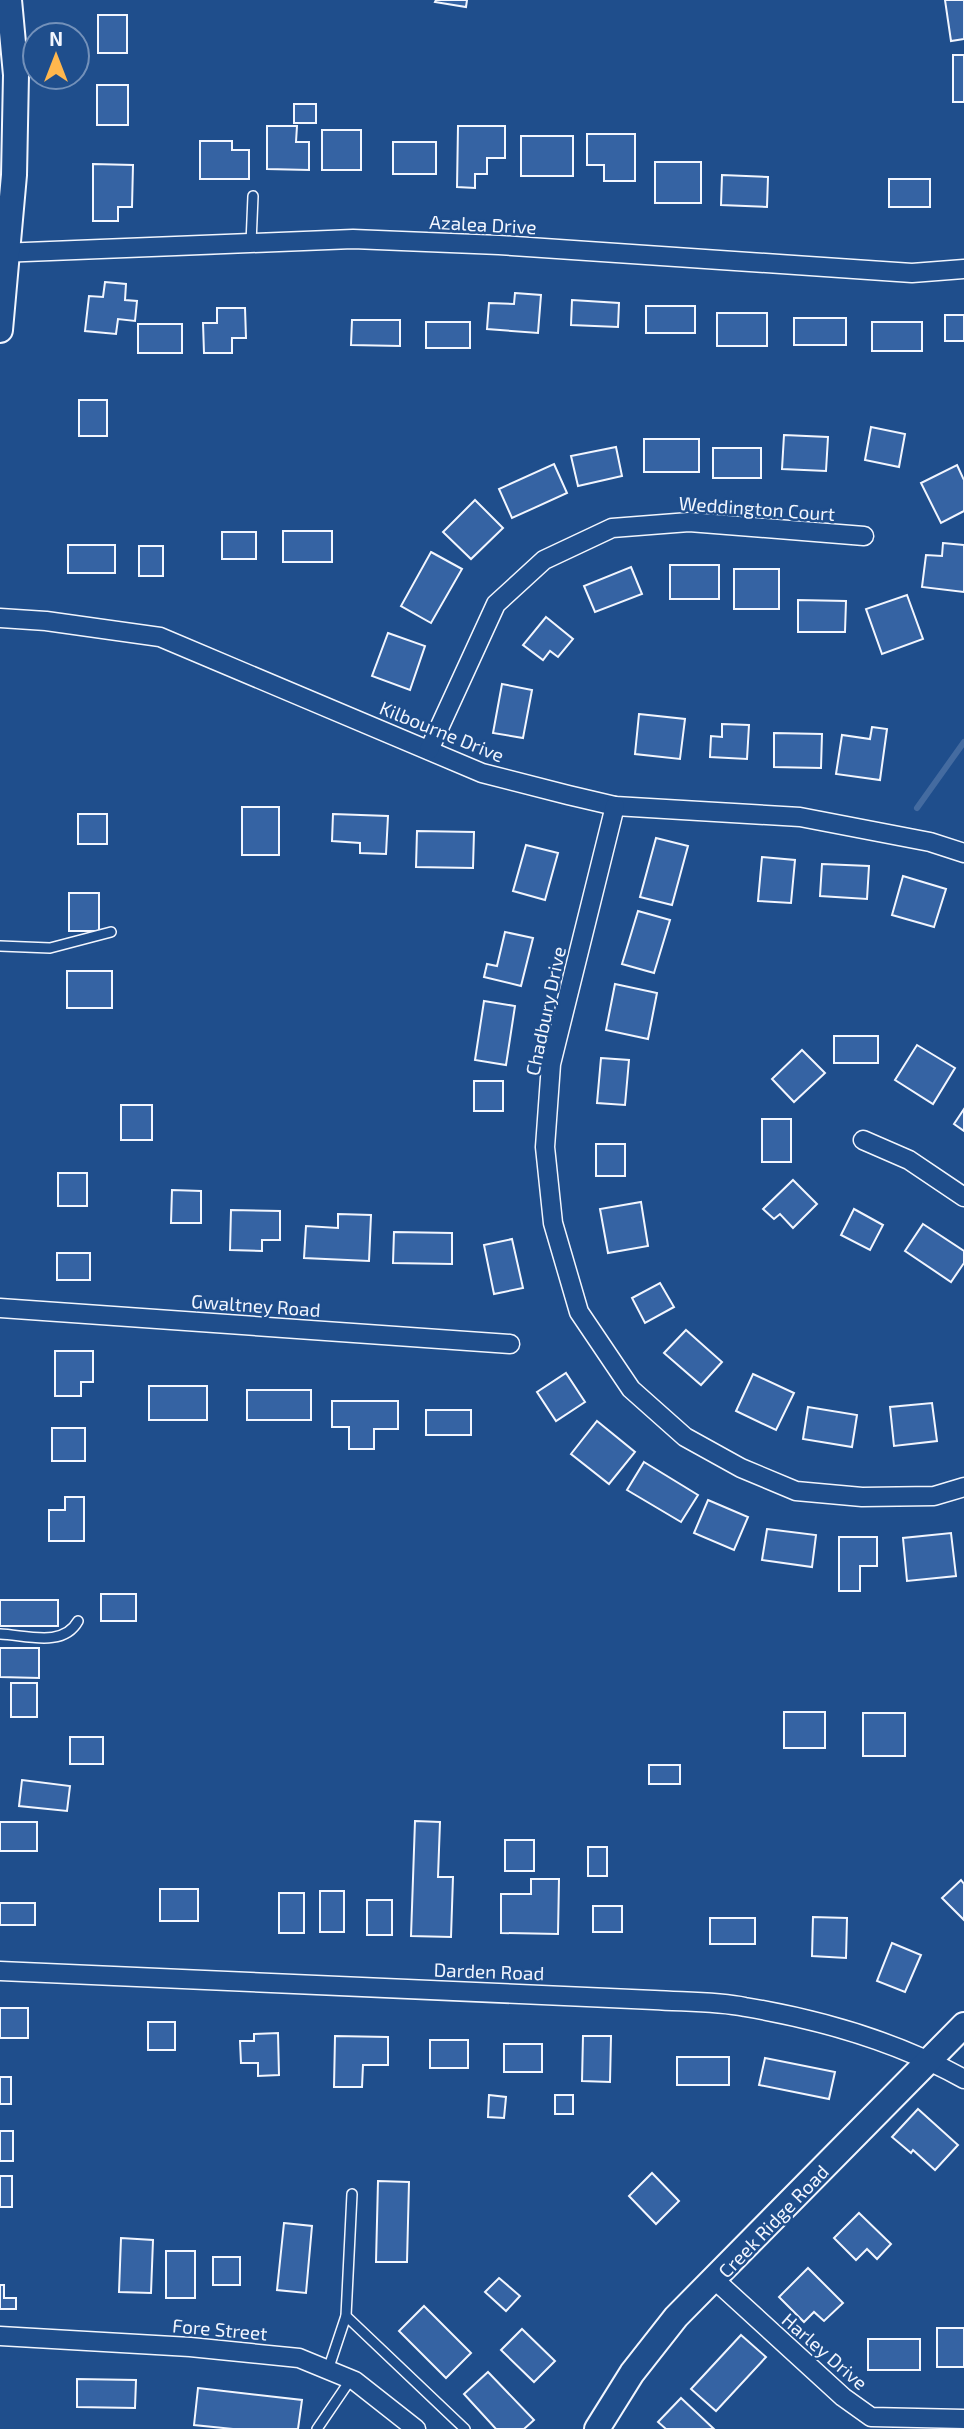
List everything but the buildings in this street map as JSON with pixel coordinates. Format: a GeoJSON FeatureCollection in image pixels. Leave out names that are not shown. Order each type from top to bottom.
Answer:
{"type":"FeatureCollection","features":[{"type":"Feature","properties":{"kind":"main road"},"geometry":{"type":"LineString","coordinates":[[0,330],[3,252],[14,175],[16,75],[9,0]]}},
{"type":"Feature","properties":{"kind":"main road","name":"Creek Ridge Road"},"geometry":{"type":"LineString","coordinates":[[597,2429],[632,2372],[676,2318],[964,2025]]}},
{"type":"Feature","properties":{"kind":"street","name":"Azalea Drive"},"geometry":{"type":"LineString","coordinates":[[3,252],[353,239],[499,245],[912,273],[964,269]]}},
{"type":"Feature","properties":{"kind":"street","name":"Weddington Court"},"geometry":{"type":"LineString","coordinates":[[429,750],[496,604],[544,560],[612,528],[690,522],[864,536]]}},
{"type":"Feature","properties":{"kind":"street","name":"Kilbourne Drive"},"geometry":{"type":"LineString","coordinates":[[0,618],[46,621],[160,636],[482,773],[615,806],[800,817],[939,844],[964,853]]}},
{"type":"Feature","properties":{"kind":"street","name":"Chadbury Drive"},"geometry":{"type":"LineString","coordinates":[[615,806],[551,1064],[545,1147],[553,1223],[579,1312],[631,1390],[685,1437],[741,1468],[796,1491],[862,1497],[934,1496],[964,1487]]}},
{"type":"Feature","properties":{"kind":"street"},"geometry":{"type":"LineString","coordinates":[[863,1140],[909,1160],[964,1197]]}},
{"type":"Feature","properties":{"kind":"street","name":"Gwaltney Road"},"geometry":{"type":"LineString","coordinates":[[0,1308],[510,1344]]}},
{"type":"Feature","properties":{"kind":"street","name":"Darden Road"},"geometry":{"type":"LineString","coordinates":[[0,1971],[640,1999],[743,2006],[842,2027],[929,2059],[964,2079]]}},
{"type":"Feature","properties":{"kind":"street","name":"Harley Drive"},"geometry":{"type":"LineString","coordinates":[[715,2280],[843,2397],[871,2417],[964,2419]]}},
{"type":"Feature","properties":{"kind":"street","name":"Fore Street"},"geometry":{"type":"LineString","coordinates":[[0,2336],[299,2358],[351,2379],[416,2429]]}},
{"type":"Feature","properties":{"kind":"lane"},"geometry":{"type":"LineString","coordinates":[[251,243],[253,196]]}},
{"type":"Feature","properties":{"kind":"lane"},"geometry":{"type":"LineString","coordinates":[[0,946],[50,948],[111,932]]}},
{"type":"Feature","properties":{"kind":"lane"},"geometry":{"type":"LineString","coordinates":[[0,1634],[57,1637],[73,1630],[78,1621]]}},
{"type":"Feature","properties":{"kind":"lane"},"geometry":{"type":"LineString","coordinates":[[328,2370],[346,2316],[352,2194]]}},
{"type":"Feature","properties":{"kind":"lane"},"geometry":{"type":"LineString","coordinates":[[346,2316],[465,2429]]}},
{"type":"Feature","properties":{"kind":"lane"},"geometry":{"type":"LineString","coordinates":[[317,2429],[351,2379]]}},
{"type":"Feature","properties":{"kind":"waterway"},"geometry":{"type":"LineString","coordinates":[[917,808],[964,742]]}}]}
